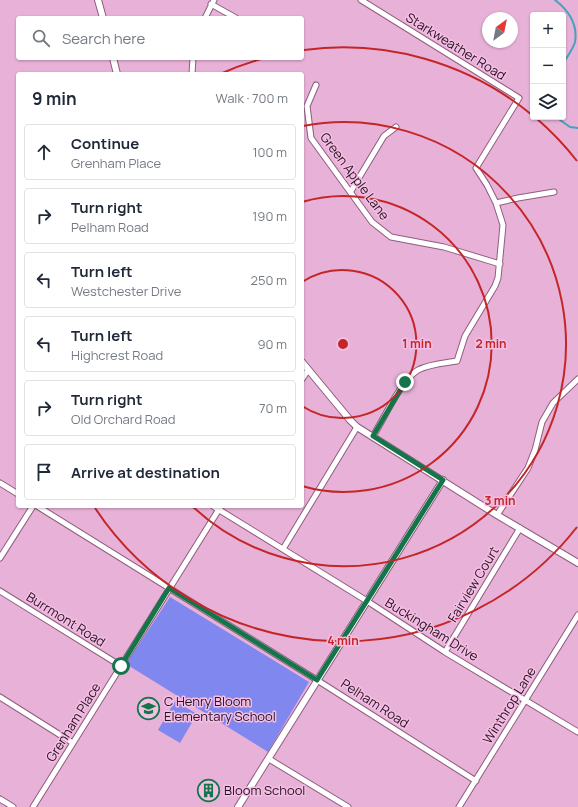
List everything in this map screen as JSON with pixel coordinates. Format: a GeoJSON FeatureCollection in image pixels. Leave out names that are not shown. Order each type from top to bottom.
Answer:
{"type":"FeatureCollection","features":[{"type":"Feature","properties":{"kind":"street"},"geometry":{"type":"LineString","coordinates":[[98,0],[102,16]]}},
{"type":"Feature","properties":{"kind":"street","name":"Starkweather Road"},"geometry":{"type":"LineString","coordinates":[[361,0],[518,98],[476,168],[487,185],[496,204]]}},
{"type":"Feature","properties":{"kind":"street"},"geometry":{"type":"LineString","coordinates":[[206,16],[212,2],[233,16]]}},
{"type":"Feature","properties":{"kind":"street"},"geometry":{"type":"LineString","coordinates":[[114,60],[116,72]]}},
{"type":"Feature","properties":{"kind":"street"},"geometry":{"type":"LineString","coordinates":[[192,72],[193,60]]}},
{"type":"Feature","properties":{"kind":"street","name":"Green Apple Lane"},"geometry":{"type":"LineString","coordinates":[[316,85],[307,106],[311,138],[351,191],[372,222],[391,237],[444,247],[500,264]]}},
{"type":"Feature","properties":{"kind":"street"},"geometry":{"type":"LineString","coordinates":[[351,191],[384,136],[396,127]]}},
{"type":"Feature","properties":{"kind":"street"},"geometry":{"type":"LineString","coordinates":[[373,436],[405,382],[418,370],[436,364],[457,361],[465,336],[495,286],[498,278],[503,225],[496,204],[518,198],[554,192]]}},
{"type":"Feature","properties":{"kind":"street"},"geometry":{"type":"LineString","coordinates":[[304,365],[350,420],[358,427],[497,516],[578,563]]}},
{"type":"Feature","properties":{"kind":"street"},"geometry":{"type":"LineString","coordinates":[[304,376],[308,370]]}},
{"type":"Feature","properties":{"kind":"street"},"geometry":{"type":"LineString","coordinates":[[497,516],[528,468],[535,450],[542,422],[553,403],[578,379]]}},
{"type":"Feature","properties":{"kind":"street"},"geometry":{"type":"LineString","coordinates":[[283,549],[358,427]]}},
{"type":"Feature","properties":{"kind":"street"},"geometry":{"type":"LineString","coordinates":[[238,807],[443,480]]}},
{"type":"Feature","properties":{"kind":"street"},"geometry":{"type":"LineString","coordinates":[[0,483],[16,493]]}},
{"type":"Feature","properties":{"kind":"street"},"geometry":{"type":"LineString","coordinates":[[0,558],[32,508]]}},
{"type":"Feature","properties":{"kind":"street","name":"Pelham Road"},"geometry":{"type":"LineString","coordinates":[[40,508],[476,781]]}},
{"type":"Feature","properties":{"kind":"street","name":"Buckingham Drive"},"geometry":{"type":"LineString","coordinates":[[220,508],[445,652],[578,732]]}},
{"type":"Feature","properties":{"kind":"street","name":"Grenham Place"},"geometry":{"type":"LineString","coordinates":[[33,807],[220,508]]}},
{"type":"Feature","properties":{"kind":"street","name":"Fairview Court"},"geometry":{"type":"LineString","coordinates":[[445,652],[520,528]]}},
{"type":"Feature","properties":{"kind":"street","name":"Burrmont Road"},"geometry":{"type":"LineString","coordinates":[[0,591],[121,666]]}},
{"type":"Feature","properties":{"kind":"street","name":"Winthrop Lane"},"geometry":{"type":"LineString","coordinates":[[459,807],[578,615]]}},
{"type":"Feature","properties":{"kind":"street"},"geometry":{"type":"LineString","coordinates":[[0,698],[73,743]]}},
{"type":"Feature","properties":{"kind":"street"},"geometry":{"type":"LineString","coordinates":[[269,758],[348,807]]}},
{"type":"Feature","properties":{"kind":"street"},"geometry":{"type":"LineString","coordinates":[[0,799],[13,807]]}},
{"type":"Feature","properties":{"kind":"shaded area"},"geometry":{"type":"Polygon","coordinates":[[[170,597],[309,682],[268,752],[126,664],[170,597]]]}},
{"type":"Feature","properties":{"kind":"shaded area"},"geometry":{"type":"Polygon","coordinates":[[[175,701],[197,714],[180,743],[158,730],[175,701]]]}},
{"type":"Feature","properties":{"kind":"waterway"},"geometry":{"type":"LineString","coordinates":[[555,0],[568,13],[575,29],[575,42],[566,59]]}},
{"type":"Feature","properties":{"kind":"waterway"},"geometry":{"type":"LineString","coordinates":[[560,120],[570,127],[578,128]]}},
{"type":"Feature","properties":{"kind":"place","name":"C Henry Bloom Elementary School"},"geometry":{"type":"Point","coordinates":[148,708]}},
{"type":"Feature","properties":{"kind":"place","name":"Bloom School"},"geometry":{"type":"Point","coordinates":[208,790]}},
{"type":"Feature","properties":{"kind":"route"},"geometry":{"type":"LineString","coordinates":[[121,666],[169,588],[317,680],[443,480],[373,436],[405,382]]}}]}
